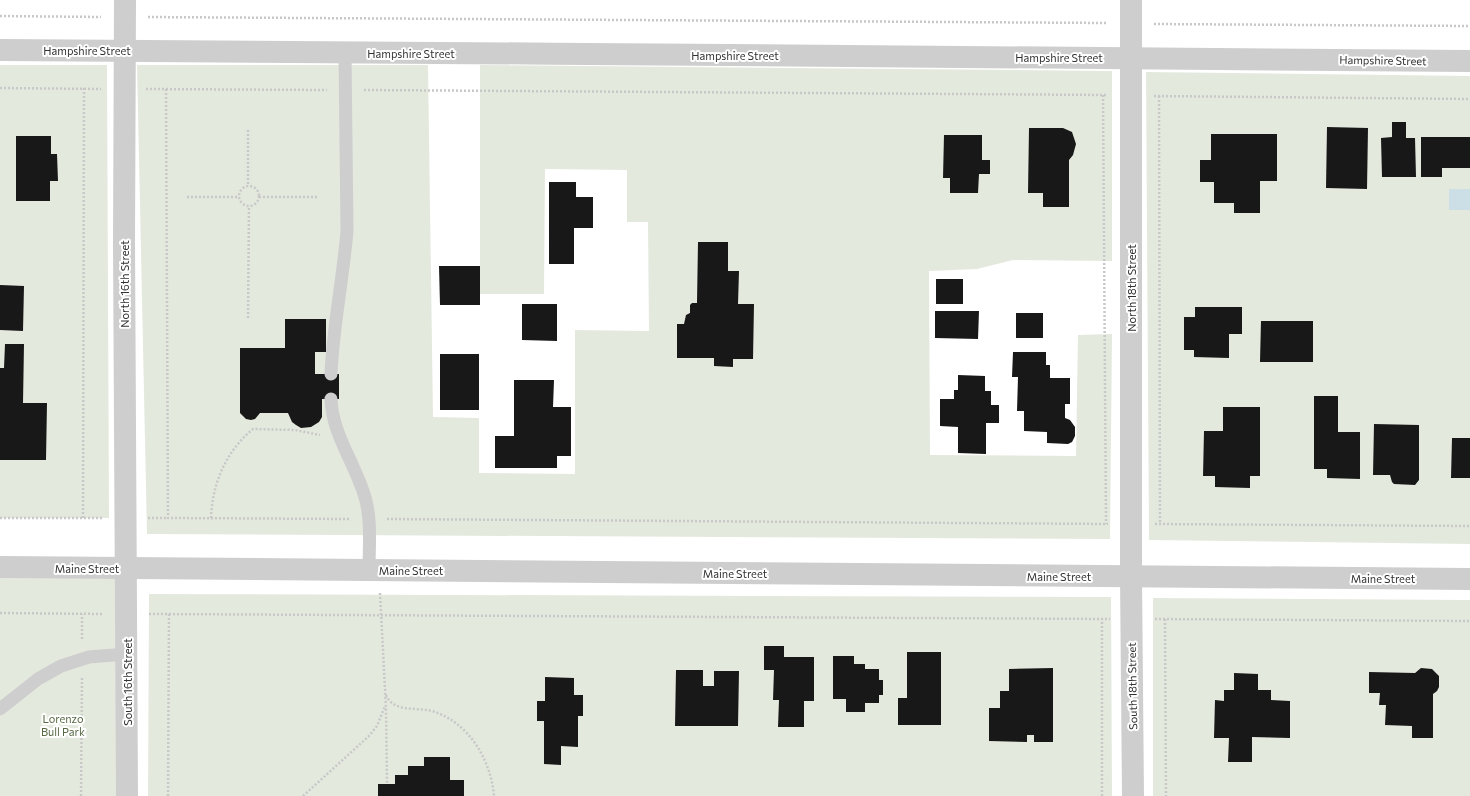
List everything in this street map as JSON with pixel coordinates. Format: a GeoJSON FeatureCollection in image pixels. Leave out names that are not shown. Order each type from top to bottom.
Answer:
{"type":"FeatureCollection","features":[{"type":"Feature","properties":{"kind":"street","name":"North 18th Street"},"geometry":{"type":"LineString","coordinates":[[1131,0],[1131,576]]}},
{"type":"Feature","properties":{"kind":"street","name":"North 16th Street"},"geometry":{"type":"LineString","coordinates":[[125,8],[126,568]]}},
{"type":"Feature","properties":{"kind":"street","name":"Hampshire Street"},"geometry":{"type":"LineString","coordinates":[[0,50],[1131,57],[1470,61]]}},
{"type":"Feature","properties":{"kind":"street","name":"Maine Street"},"geometry":{"type":"LineString","coordinates":[[0,567],[1470,579]]}},
{"type":"Feature","properties":{"kind":"street","name":"South 16th Street"},"geometry":{"type":"LineString","coordinates":[[126,568],[127,796]]}},
{"type":"Feature","properties":{"kind":"street","name":"South 18th Street"},"geometry":{"type":"LineString","coordinates":[[1131,576],[1133,796]]}},
{"type":"Feature","properties":{"kind":"lane"},"geometry":{"type":"LineString","coordinates":[[331,374],[335,325],[345,258],[347,231],[345,53]]}},
{"type":"Feature","properties":{"kind":"lane"},"geometry":{"type":"LineString","coordinates":[[331,399],[331,411],[336,429],[365,495],[374,570]]}},
{"type":"Feature","properties":{"kind":"lane"},"geometry":{"type":"LineString","coordinates":[[0,709],[38,679],[61,666],[89,657],[126,654]]}},
{"type":"Feature","properties":{"kind":"path"},"geometry":{"type":"LineString","coordinates":[[0,16],[125,8],[1131,24],[1470,26]]}},
{"type":"Feature","properties":{"kind":"path"},"geometry":{"type":"LineString","coordinates":[[0,88],[1103,95],[1470,99]]}},
{"type":"Feature","properties":{"kind":"path"},"geometry":{"type":"LineString","coordinates":[[83,518],[84,88]]}},
{"type":"Feature","properties":{"kind":"path"},"geometry":{"type":"LineString","coordinates":[[166,89],[168,518]]}},
{"type":"Feature","properties":{"kind":"path"},"geometry":{"type":"LineString","coordinates":[[1103,95],[1106,524]]}},
{"type":"Feature","properties":{"kind":"path"},"geometry":{"type":"LineString","coordinates":[[1158,96],[1160,524]]}},
{"type":"Feature","properties":{"kind":"path"},"geometry":{"type":"LineString","coordinates":[[248,130],[248,186]]}},
{"type":"Feature","properties":{"kind":"path"},"geometry":{"type":"LineString","coordinates":[[245,186],[248,186],[252,186],[258,190],[259,197],[255,205],[249,206],[242,204],[238,197],[240,190],[245,186]]}},
{"type":"Feature","properties":{"kind":"path"},"geometry":{"type":"LineString","coordinates":[[187,197],[238,197]]}},
{"type":"Feature","properties":{"kind":"path"},"geometry":{"type":"LineString","coordinates":[[259,197],[318,197]]}},
{"type":"Feature","properties":{"kind":"path"},"geometry":{"type":"LineString","coordinates":[[248,318],[249,206]]}},
{"type":"Feature","properties":{"kind":"path"},"geometry":{"type":"LineString","coordinates":[[211,518],[212,501],[215,488],[226,462],[240,441],[253,429],[305,431],[328,438],[346,450]]}},
{"type":"Feature","properties":{"kind":"path"},"geometry":{"type":"LineString","coordinates":[[0,518],[1470,526]]}},
{"type":"Feature","properties":{"kind":"path"},"geometry":{"type":"LineString","coordinates":[[374,570],[381,615],[385,693],[387,784]]}},
{"type":"Feature","properties":{"kind":"path"},"geometry":{"type":"LineString","coordinates":[[0,614],[1470,621]]}},
{"type":"Feature","properties":{"kind":"path"},"geometry":{"type":"LineString","coordinates":[[81,796],[82,614]]}},
{"type":"Feature","properties":{"kind":"path"},"geometry":{"type":"LineString","coordinates":[[168,796],[169,614]]}},
{"type":"Feature","properties":{"kind":"path"},"geometry":{"type":"LineString","coordinates":[[1102,619],[1102,796]]}},
{"type":"Feature","properties":{"kind":"path"},"geometry":{"type":"LineString","coordinates":[[1165,619],[1166,796]]}},
{"type":"Feature","properties":{"kind":"path"},"geometry":{"type":"LineString","coordinates":[[385,693],[388,702],[395,707],[433,711],[448,718],[458,726],[476,745],[486,762],[491,777],[494,796]]}},
{"type":"Feature","properties":{"kind":"path"},"geometry":{"type":"LineString","coordinates":[[303,796],[369,736],[377,726],[385,705]]}},
{"type":"Feature","properties":{"kind":"green space"},"geometry":{"type":"Polygon","coordinates":[[[0,65],[107,65],[109,518],[0,518],[0,65]]]}},
{"type":"Feature","properties":{"kind":"green space"},"geometry":{"type":"Polygon","coordinates":[[[137,65],[428,65],[433,417],[479,418],[479,473],[575,474],[575,330],[649,331],[648,222],[627,222],[627,170],[545,169],[544,294],[480,294],[480,65],[1112,71],[1112,261],[1013,260],[977,269],[929,271],[930,455],[1076,456],[1078,335],[1112,334],[1110,539],[147,534],[137,65]]]}},
{"type":"Feature","properties":{"kind":"green space"},"geometry":{"type":"Polygon","coordinates":[[[1146,72],[1470,76],[1470,544],[1149,540],[1146,72]]]}},
{"type":"Feature","properties":{"kind":"green space","name":"Lorenzo Bull Park"},"geometry":{"type":"Polygon","coordinates":[[[0,565],[126,565],[127,796],[0,796],[0,565]]]}},
{"type":"Feature","properties":{"kind":"green space"},"geometry":{"type":"Polygon","coordinates":[[[149,594],[1111,597],[1112,796],[148,796],[149,594]]]}},
{"type":"Feature","properties":{"kind":"green space"},"geometry":{"type":"Polygon","coordinates":[[[1153,598],[1470,600],[1470,796],[1153,796],[1153,598]]]}},
{"type":"Feature","properties":{"kind":"shaded area"},"geometry":{"type":"Polygon","coordinates":[[[1449,189],[1470,189],[1470,210],[1449,210],[1449,189]]]}},
{"type":"Feature","properties":{"kind":"building"},"geometry":{"type":"Polygon","coordinates":[[[1392,122],[1406,122],[1406,138],[1415,138],[1416,177],[1382,177],[1381,138],[1392,137],[1392,122]]]}},
{"type":"Feature","properties":{"kind":"building"},"geometry":{"type":"Polygon","coordinates":[[[1327,127],[1368,128],[1367,189],[1326,188],[1327,127]]]}},
{"type":"Feature","properties":{"kind":"building"},"geometry":{"type":"Polygon","coordinates":[[[1029,128],[1063,128],[1072,132],[1076,144],[1073,155],[1069,160],[1069,207],[1043,207],[1043,193],[1028,193],[1029,128]]]}},
{"type":"Feature","properties":{"kind":"building"},"geometry":{"type":"Polygon","coordinates":[[[1211,134],[1277,134],[1277,181],[1260,181],[1260,213],[1234,213],[1234,203],[1214,203],[1214,182],[1200,182],[1200,160],[1211,160],[1211,134]]]}},
{"type":"Feature","properties":{"kind":"building"},"geometry":{"type":"Polygon","coordinates":[[[944,135],[982,135],[982,160],[990,160],[990,174],[979,174],[978,193],[950,193],[950,178],[943,178],[944,135]]]}},
{"type":"Feature","properties":{"kind":"building"},"geometry":{"type":"Polygon","coordinates":[[[16,136],[51,136],[51,154],[57,154],[58,181],[50,181],[50,201],[16,201],[16,136]]]}},
{"type":"Feature","properties":{"kind":"building"},"geometry":{"type":"Polygon","coordinates":[[[1421,137],[1470,137],[1470,168],[1442,168],[1442,177],[1421,177],[1421,137]]]}},
{"type":"Feature","properties":{"kind":"building"},"geometry":{"type":"Polygon","coordinates":[[[549,182],[576,182],[576,197],[593,197],[593,228],[574,228],[574,264],[549,264],[549,182]]]}},
{"type":"Feature","properties":{"kind":"building"},"geometry":{"type":"Polygon","coordinates":[[[698,242],[728,242],[728,271],[739,271],[738,304],[754,304],[753,359],[733,359],[733,367],[714,366],[714,358],[677,358],[677,324],[684,324],[686,315],[690,313],[690,305],[692,303],[697,303],[698,242]]]}},
{"type":"Feature","properties":{"kind":"building"},"geometry":{"type":"Polygon","coordinates":[[[439,266],[480,266],[480,305],[440,305],[439,266]]]}},
{"type":"Feature","properties":{"kind":"building"},"geometry":{"type":"Polygon","coordinates":[[[936,279],[963,279],[963,304],[936,304],[936,279]]]}},
{"type":"Feature","properties":{"kind":"building"},"geometry":{"type":"Polygon","coordinates":[[[0,285],[24,286],[23,331],[0,330],[0,285]]]}},
{"type":"Feature","properties":{"kind":"building"},"geometry":{"type":"Polygon","coordinates":[[[522,304],[557,304],[557,341],[522,340],[522,304]]]}},
{"type":"Feature","properties":{"kind":"building"},"geometry":{"type":"Polygon","coordinates":[[[1195,307],[1242,307],[1242,334],[1229,334],[1229,358],[1194,357],[1194,350],[1184,350],[1184,317],[1195,317],[1195,307]]]}},
{"type":"Feature","properties":{"kind":"building"},"geometry":{"type":"Polygon","coordinates":[[[935,311],[979,311],[978,339],[935,338],[935,311]]]}},
{"type":"Feature","properties":{"kind":"building"},"geometry":{"type":"Polygon","coordinates":[[[1016,313],[1043,313],[1043,338],[1016,338],[1016,313]]]}},
{"type":"Feature","properties":{"kind":"building"},"geometry":{"type":"Polygon","coordinates":[[[285,319],[326,319],[326,352],[315,352],[315,374],[339,374],[339,399],[322,399],[322,417],[319,422],[311,427],[301,428],[296,425],[292,422],[288,413],[260,413],[255,419],[251,420],[246,419],[240,413],[240,348],[285,348],[285,319]]]}},
{"type":"Feature","properties":{"kind":"building"},"geometry":{"type":"Polygon","coordinates":[[[1261,321],[1313,321],[1313,362],[1260,362],[1261,321]]]}},
{"type":"Feature","properties":{"kind":"building"},"geometry":{"type":"Polygon","coordinates":[[[5,344],[24,344],[23,403],[47,403],[46,460],[0,460],[0,368],[4,368],[5,344]]]}},
{"type":"Feature","properties":{"kind":"building"},"geometry":{"type":"Polygon","coordinates":[[[1013,352],[1046,352],[1046,365],[1050,365],[1050,378],[1070,378],[1070,404],[1065,404],[1065,418],[1070,420],[1075,427],[1075,436],[1072,442],[1068,444],[1047,443],[1047,432],[1024,431],[1024,411],[1017,411],[1018,377],[1012,377],[1013,352]]]}},
{"type":"Feature","properties":{"kind":"building"},"geometry":{"type":"Polygon","coordinates":[[[440,354],[479,354],[479,410],[440,410],[440,354]]]}},
{"type":"Feature","properties":{"kind":"building"},"geometry":{"type":"Polygon","coordinates":[[[958,375],[985,376],[985,391],[991,391],[991,405],[999,405],[999,423],[986,423],[986,454],[958,453],[958,427],[940,426],[940,399],[954,399],[954,390],[958,390],[958,375]]]}},
{"type":"Feature","properties":{"kind":"building"},"geometry":{"type":"Polygon","coordinates":[[[514,380],[554,380],[553,407],[571,407],[571,456],[557,456],[557,468],[495,468],[495,436],[514,436],[514,380]]]}},
{"type":"Feature","properties":{"kind":"building"},"geometry":{"type":"Polygon","coordinates":[[[1314,396],[1338,396],[1338,432],[1360,432],[1360,479],[1327,478],[1327,469],[1314,469],[1314,396]]]}},
{"type":"Feature","properties":{"kind":"building"},"geometry":{"type":"Polygon","coordinates":[[[1223,407],[1260,407],[1260,476],[1250,476],[1250,488],[1215,487],[1215,476],[1203,476],[1204,431],[1223,431],[1223,407]]]}},
{"type":"Feature","properties":{"kind":"building"},"geometry":{"type":"Polygon","coordinates":[[[1374,424],[1419,425],[1419,480],[1415,485],[1394,484],[1390,475],[1373,475],[1374,424]]]}},
{"type":"Feature","properties":{"kind":"building"},"geometry":{"type":"Polygon","coordinates":[[[1452,438],[1470,438],[1470,478],[1451,478],[1452,438]]]}},
{"type":"Feature","properties":{"kind":"building"},"geometry":{"type":"Polygon","coordinates":[[[764,646],[784,646],[784,657],[814,657],[814,701],[804,701],[804,727],[778,727],[779,700],[773,700],[774,670],[764,670],[764,646]]]}},
{"type":"Feature","properties":{"kind":"building"},"geometry":{"type":"Polygon","coordinates":[[[907,652],[941,652],[941,725],[898,725],[898,698],[907,698],[907,652]]]}},
{"type":"Feature","properties":{"kind":"building"},"geometry":{"type":"Polygon","coordinates":[[[833,656],[854,656],[854,664],[865,664],[865,669],[879,669],[879,680],[883,680],[883,695],[879,695],[879,703],[865,703],[865,712],[846,712],[846,699],[833,699],[833,656]]]}},
{"type":"Feature","properties":{"kind":"building"},"geometry":{"type":"Polygon","coordinates":[[[1053,668],[1053,742],[1034,742],[1034,735],[1027,735],[1027,742],[989,741],[989,708],[1000,708],[1000,691],[1009,691],[1009,669],[1053,668]]]}},
{"type":"Feature","properties":{"kind":"building"},"geometry":{"type":"Polygon","coordinates":[[[1421,668],[1432,669],[1439,676],[1439,687],[1433,694],[1433,738],[1412,738],[1412,726],[1385,725],[1386,705],[1379,705],[1380,693],[1369,693],[1369,672],[1415,673],[1421,668]]]}},
{"type":"Feature","properties":{"kind":"building"},"geometry":{"type":"Polygon","coordinates":[[[676,670],[703,670],[703,686],[714,686],[714,671],[739,671],[738,726],[675,726],[676,670]]]}},
{"type":"Feature","properties":{"kind":"building"},"geometry":{"type":"Polygon","coordinates":[[[1234,673],[1258,674],[1258,690],[1271,690],[1271,700],[1290,701],[1290,738],[1252,737],[1252,762],[1228,762],[1229,738],[1214,738],[1215,700],[1224,701],[1224,690],[1234,690],[1234,673]]]}},
{"type":"Feature","properties":{"kind":"building"},"geometry":{"type":"Polygon","coordinates":[[[545,677],[574,678],[574,695],[583,695],[583,716],[578,716],[578,747],[561,746],[561,765],[544,764],[544,721],[537,721],[537,701],[545,701],[545,677]]]}},
{"type":"Feature","properties":{"kind":"building"},"geometry":{"type":"Polygon","coordinates":[[[424,757],[450,757],[450,780],[464,780],[464,796],[378,796],[378,784],[395,784],[395,775],[408,775],[408,766],[424,766],[424,757]]]}}]}
